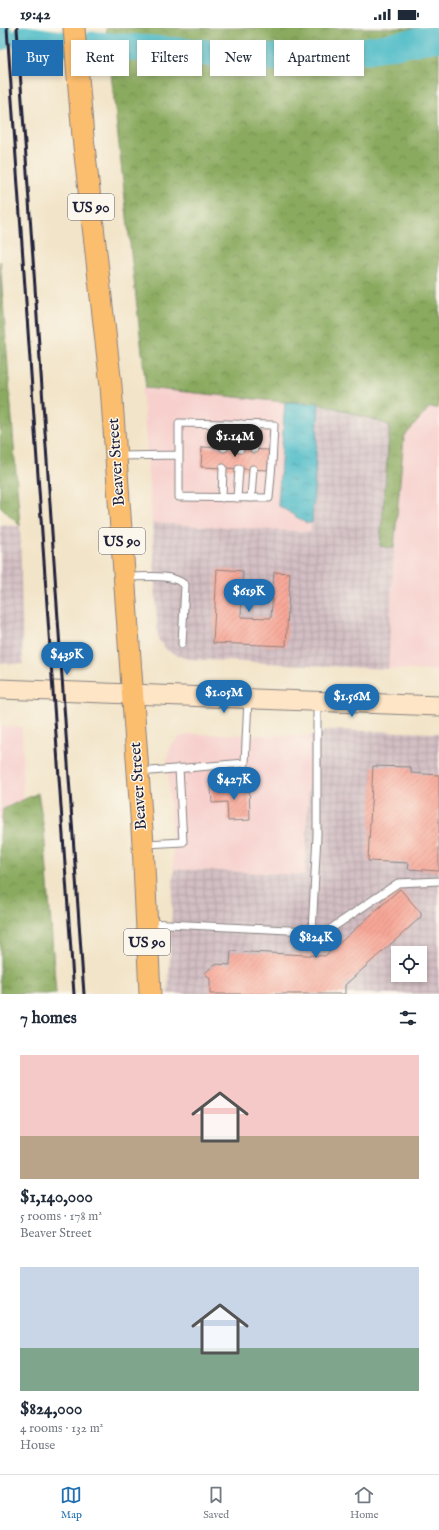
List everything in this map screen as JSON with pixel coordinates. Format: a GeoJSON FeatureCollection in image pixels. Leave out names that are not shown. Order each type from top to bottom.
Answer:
{"type":"FeatureCollection","features":[{"type":"Feature","properties":{"kind":"main road","name":"Beaver Street"},"geometry":{"type":"LineString","coordinates":[[74,28],[84,137],[111,386],[143,844],[150,994]]}},
{"type":"Feature","properties":{"kind":"main road"},"geometry":{"type":"LineString","coordinates":[[0,689],[439,706]]}},
{"type":"Feature","properties":{"kind":"lane"},"geometry":{"type":"LineString","coordinates":[[179,423],[241,424],[274,425],[272,464],[268,498],[179,497],[179,423]]}},
{"type":"Feature","properties":{"kind":"lane"},"geometry":{"type":"LineString","coordinates":[[224,448],[226,424]]}},
{"type":"Feature","properties":{"kind":"lane"},"geometry":{"type":"LineString","coordinates":[[240,449],[241,424]]}},
{"type":"Feature","properties":{"kind":"lane"},"geometry":{"type":"LineString","coordinates":[[254,449],[256,425]]}},
{"type":"Feature","properties":{"kind":"lane"},"geometry":{"type":"LineString","coordinates":[[116,456],[179,455]]}},
{"type":"Feature","properties":{"kind":"lane"},"geometry":{"type":"LineString","coordinates":[[222,498],[223,468]]}},
{"type":"Feature","properties":{"kind":"lane"},"geometry":{"type":"LineString","coordinates":[[237,498],[239,469]]}},
{"type":"Feature","properties":{"kind":"lane"},"geometry":{"type":"LineString","coordinates":[[251,498],[253,470]]}},
{"type":"Feature","properties":{"kind":"lane"},"geometry":{"type":"LineString","coordinates":[[125,577],[171,577],[180,579],[185,585],[182,644]]}},
{"type":"Feature","properties":{"kind":"lane"},"geometry":{"type":"LineString","coordinates":[[137,772],[245,763],[248,699]]}},
{"type":"Feature","properties":{"kind":"lane"},"geometry":{"type":"LineString","coordinates":[[312,932],[317,835],[317,702]]}},
{"type":"Feature","properties":{"kind":"lane"},"geometry":{"type":"LineString","coordinates":[[143,844],[183,842],[179,768]]}},
{"type":"Feature","properties":{"kind":"lane"},"geometry":{"type":"LineString","coordinates":[[146,923],[326,932],[398,883],[439,881]]}},
{"type":"Feature","properties":{"kind":"shaded area"},"geometry":{"type":"Polygon","coordinates":[[[146,388],[285,402],[278,505],[306,523],[312,523],[311,532],[152,523],[142,389],[146,388]]]}},
{"type":"Feature","properties":{"kind":"shaded area"},"geometry":{"type":"Polygon","coordinates":[[[319,403],[390,425],[380,545],[394,549],[388,669],[187,659],[168,651],[158,639],[152,523],[311,532],[319,403]]]}},
{"type":"Feature","properties":{"kind":"shaded area"},"geometry":{"type":"Polygon","coordinates":[[[429,408],[439,408],[439,671],[388,669],[394,549],[404,437],[429,408]]]}},
{"type":"Feature","properties":{"kind":"shaded area"},"geometry":{"type":"Polygon","coordinates":[[[0,525],[20,526],[23,664],[0,663],[0,525]]]}},
{"type":"Feature","properties":{"kind":"shaded area"},"geometry":{"type":"Polygon","coordinates":[[[0,726],[22,727],[23,800],[3,809],[0,836],[0,726]]]}},
{"type":"Feature","properties":{"kind":"shaded area"},"geometry":{"type":"Polygon","coordinates":[[[328,730],[439,733],[439,994],[168,994],[174,869],[305,875],[311,736],[328,730]]]}},
{"type":"Feature","properties":{"kind":"shaded area"},"geometry":{"type":"Polygon","coordinates":[[[193,734],[311,736],[305,875],[174,869],[167,759],[171,746],[181,736],[193,734]]]}},
{"type":"Feature","properties":{"kind":"green space"},"geometry":{"type":"Polygon","coordinates":[[[106,28],[439,28],[439,408],[429,408],[404,437],[394,549],[380,546],[390,425],[319,403],[285,402],[146,388],[111,76],[129,76],[129,40],[107,40],[106,28]]]}},
{"type":"Feature","properties":{"kind":"green space"},"geometry":{"type":"Polygon","coordinates":[[[0,261],[20,526],[0,506],[0,261]]]}},
{"type":"Feature","properties":{"kind":"green space"},"geometry":{"type":"Polygon","coordinates":[[[38,793],[44,830],[56,994],[0,994],[0,836],[3,809],[38,793]]]}},
{"type":"Feature","properties":{"kind":"water"},"geometry":{"type":"Polygon","coordinates":[[[285,402],[319,403],[312,523],[306,523],[278,505],[285,402]]]}},
{"type":"Feature","properties":{"kind":"building"},"geometry":{"type":"Polygon","coordinates":[[[202,447],[269,450],[268,470],[201,467],[202,447]]]}},
{"type":"Feature","properties":{"kind":"building"},"geometry":{"type":"Polygon","coordinates":[[[217,569],[243,571],[241,617],[271,618],[274,572],[290,573],[286,646],[213,643],[217,569]]]}},
{"type":"Feature","properties":{"kind":"building"},"geometry":{"type":"Polygon","coordinates":[[[373,766],[411,767],[411,773],[439,775],[439,871],[408,869],[409,863],[368,861],[373,766]]]}},
{"type":"Feature","properties":{"kind":"building"},"geometry":{"type":"Polygon","coordinates":[[[249,785],[250,820],[228,821],[227,802],[212,803],[211,786],[249,785]]]}},
{"type":"Feature","properties":{"kind":"building"},"geometry":{"type":"Polygon","coordinates":[[[400,889],[421,913],[421,917],[345,985],[345,994],[210,994],[210,979],[205,973],[215,964],[230,965],[231,951],[325,956],[400,889]]]}},
{"type":"Feature","properties":{"kind":"waterway"},"geometry":{"type":"LineString","coordinates":[[129,47],[308,60],[439,38]]}},
{"type":"Feature","properties":{"kind":"waterway"},"geometry":{"type":"LineString","coordinates":[[24,39],[31,40]]}},
{"type":"Feature","properties":{"kind":"railway"},"geometry":{"type":"LineString","coordinates":[[7,28],[74,994]]}},
{"type":"Feature","properties":{"kind":"railway"},"geometry":{"type":"LineString","coordinates":[[17,28],[84,994]]}}]}
